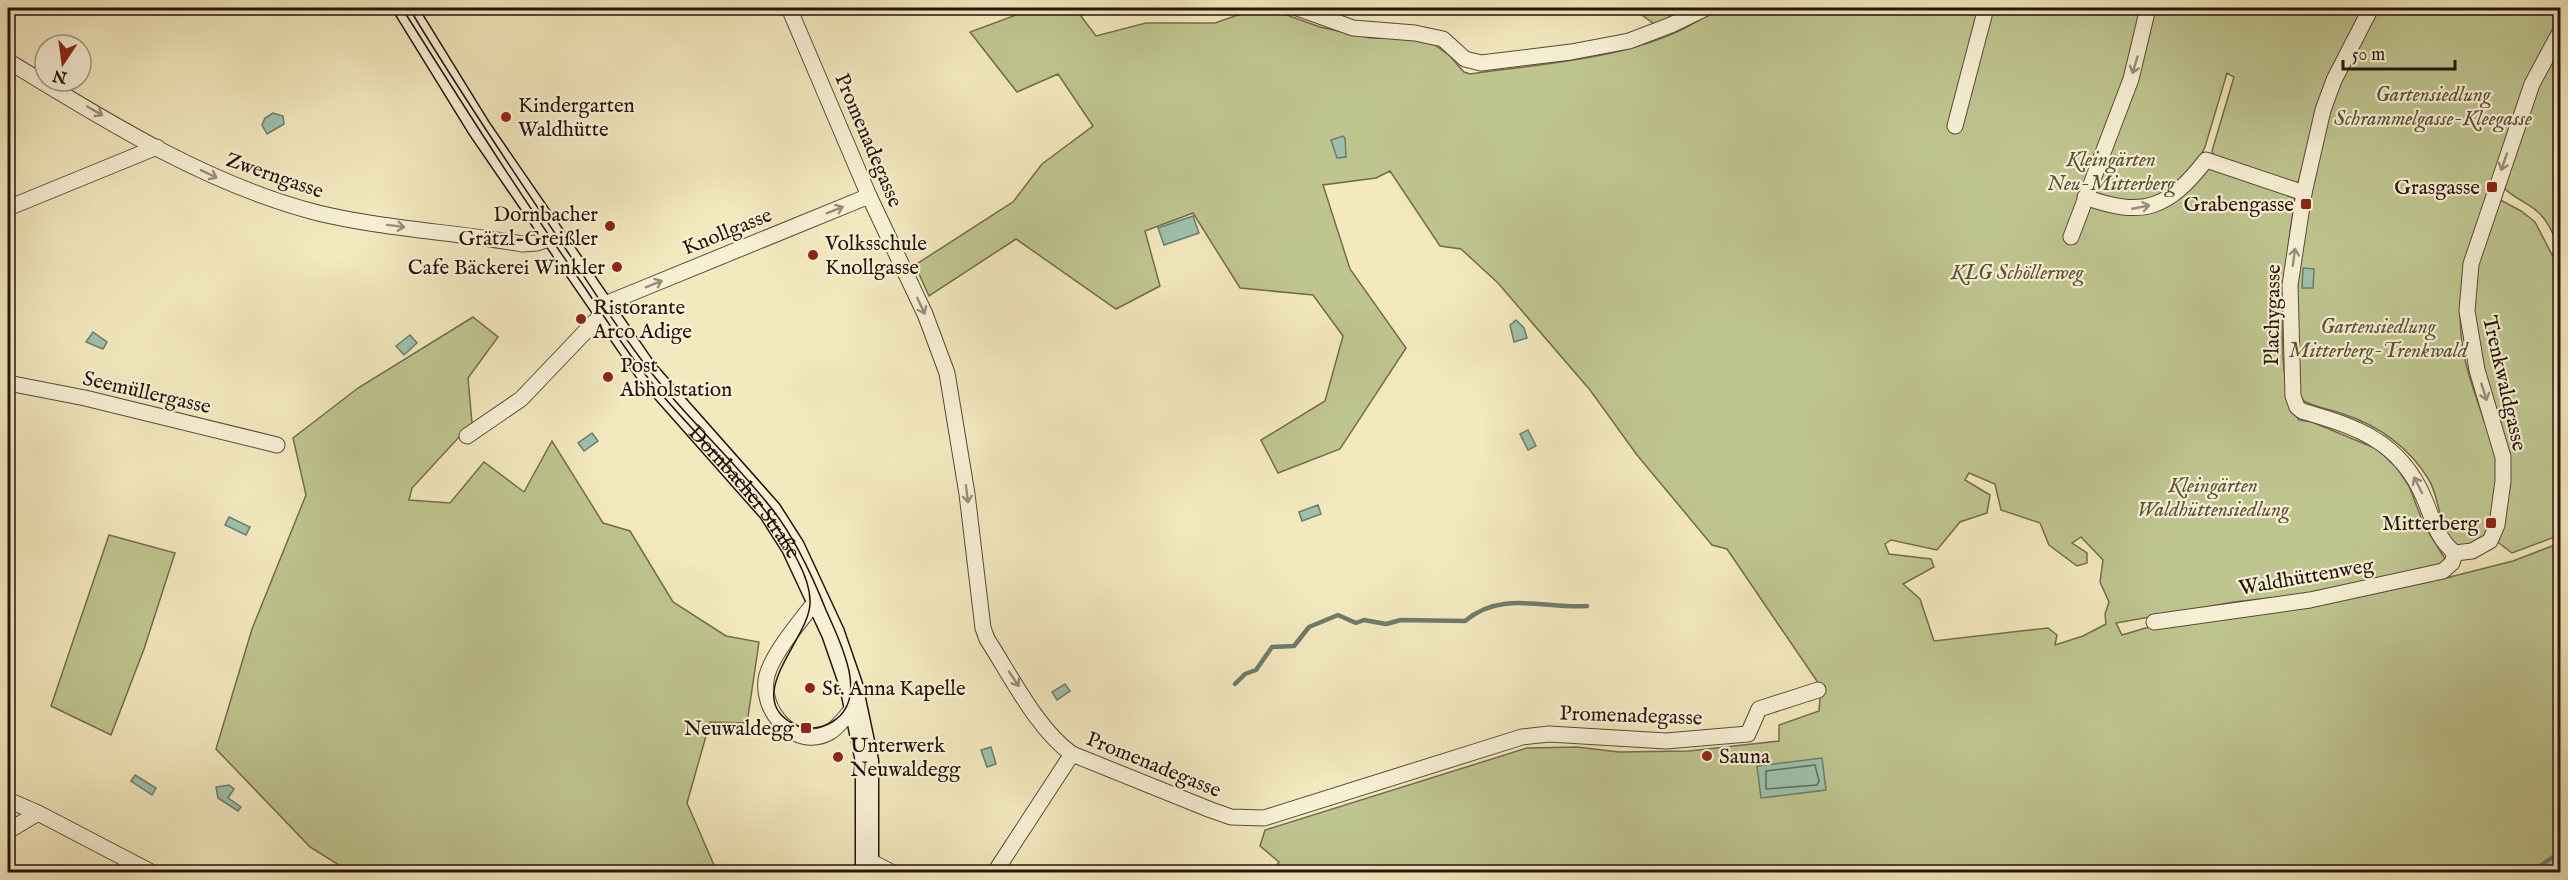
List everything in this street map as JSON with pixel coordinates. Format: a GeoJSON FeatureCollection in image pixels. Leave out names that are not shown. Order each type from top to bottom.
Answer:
{"type":"FeatureCollection","features":[{"type":"Feature","properties":{"kind":"main road","name":"Dornbacher Straße"},"geometry":{"type":"LineString","coordinates":[[405,8],[479,128],[653,380],[770,511],[793,548],[818,598],[844,660],[856,705],[867,760],[866,866]]}},
{"type":"Feature","properties":{"kind":"street","name":"Promenadegasse"},"geometry":{"type":"LineString","coordinates":[[789,8],[869,196],[925,314],[947,373],[967,494],[982,628],[1044,726],[1061,746],[1072,754],[1231,817],[1263,818],[1522,737],[1549,734],[1666,741],[1748,734],[1759,710],[1818,690]]}},
{"type":"Feature","properties":{"kind":"street"},"geometry":{"type":"LineString","coordinates":[[1297,8],[1353,28],[1415,33],[1443,39],[1465,59],[1477,63],[1571,52],[1629,41],[1671,25],[1706,8]]}},
{"type":"Feature","properties":{"kind":"street"},"geometry":{"type":"LineString","coordinates":[[1954,126],[1986,8]]}},
{"type":"Feature","properties":{"kind":"street"},"geometry":{"type":"LineString","coordinates":[[2071,237],[2131,79],[2148,8]]}},
{"type":"Feature","properties":{"kind":"street","name":"Plachygasse"},"geometry":{"type":"LineString","coordinates":[[2371,8],[2334,80],[2323,110],[2304,193],[2290,285],[2294,403],[2302,411],[2380,441],[2399,456],[2421,491],[2443,543],[2455,553]]}},
{"type":"Feature","properties":{"kind":"street","name":"Trenkwaldgasse"},"geometry":{"type":"LineString","coordinates":[[2455,553],[2472,551],[2490,541],[2497,525],[2503,481],[2503,457],[2477,370],[2467,311],[2471,264],[2532,84],[2560,32]]}},
{"type":"Feature","properties":{"kind":"street","name":"Zwerngasse"},"geometry":{"type":"LineString","coordinates":[[8,61],[157,147],[223,181],[319,213],[522,244],[537,243],[555,237]]}},
{"type":"Feature","properties":{"kind":"street"},"geometry":{"type":"LineString","coordinates":[[8,208],[157,147]]}},
{"type":"Feature","properties":{"kind":"street"},"geometry":{"type":"LineString","coordinates":[[2085,197],[2119,208],[2139,208],[2154,204],[2168,198],[2189,182],[2206,160],[2304,193]]}},
{"type":"Feature","properties":{"kind":"street","name":"Knollgasse"},"geometry":{"type":"LineString","coordinates":[[602,309],[869,196]]}},
{"type":"Feature","properties":{"kind":"street"},"geometry":{"type":"LineString","coordinates":[[467,436],[521,399],[602,309]]}},
{"type":"Feature","properties":{"kind":"street","name":"Seemüllergasse"},"geometry":{"type":"LineString","coordinates":[[8,383],[85,398],[277,445]]}},
{"type":"Feature","properties":{"kind":"street","name":"Waldhüttenweg"},"geometry":{"type":"LineString","coordinates":[[2154,622],[2310,600],[2444,571],[2452,563],[2455,553]]}},
{"type":"Feature","properties":{"kind":"street"},"geometry":{"type":"LineString","coordinates":[[818,598],[772,665],[766,686],[769,707],[774,716],[790,730],[815,735],[830,732],[856,705]]}},
{"type":"Feature","properties":{"kind":"street"},"geometry":{"type":"LineString","coordinates":[[994,873],[1072,754]]}},
{"type":"Feature","properties":{"kind":"street"},"geometry":{"type":"LineString","coordinates":[[8,800],[38,813],[151,873]]}},
{"type":"Feature","properties":{"kind":"street"},"geometry":{"type":"LineString","coordinates":[[8,831],[38,813]]}},
{"type":"Feature","properties":{"kind":"street"},"geometry":{"type":"LineString","coordinates":[[866,866],[891,873]]}},
{"type":"Feature","properties":{"kind":"green space"},"geometry":{"type":"Polygon","coordinates":[[[1035,8],[1075,8],[1096,36],[1146,23],[1215,23],[1258,8],[1267,8],[1320,27],[1370,38],[1415,38],[1432,43],[1449,55],[1464,72],[1470,74],[1599,56],[1632,48],[1663,38],[1691,25],[1716,8],[2560,8],[2560,249],[2548,225],[2538,212],[2503,187],[2491,185],[2467,262],[2460,322],[2466,362],[2484,421],[2496,418],[2487,388],[2471,304],[2477,260],[2497,198],[2521,211],[2535,222],[2560,270],[2560,403],[2556,406],[2560,412],[2560,535],[2512,553],[2487,534],[2470,548],[2457,547],[2446,533],[2429,480],[2403,448],[2369,424],[2318,407],[2304,401],[2300,396],[2296,332],[2299,270],[2308,208],[2321,145],[2311,140],[2299,181],[2295,184],[2215,159],[2212,151],[2234,77],[2227,73],[2205,147],[2196,165],[2230,172],[2292,193],[2295,198],[2285,279],[2282,344],[2290,400],[2299,420],[2312,422],[2377,449],[2397,468],[2409,486],[2424,525],[2447,562],[2349,589],[2234,602],[2116,623],[2122,635],[2149,627],[2311,607],[2513,561],[2560,543],[2560,872],[1270,872],[1279,862],[1260,846],[1265,830],[1527,748],[1577,747],[1619,752],[1689,751],[1779,741],[1779,725],[1819,711],[1821,687],[1727,549],[1712,545],[1637,455],[1590,390],[1498,283],[1461,249],[1440,246],[1390,171],[1376,178],[1323,185],[1350,269],[1406,348],[1340,449],[1278,473],[1261,440],[1325,401],[1343,336],[1313,295],[1240,288],[1193,213],[1145,231],[1160,286],[1116,309],[1016,239],[929,296],[915,265],[1013,202],[1042,164],[1093,126],[1058,74],[1017,92],[970,32],[1035,8]],[[2140,17],[2133,54],[2122,80],[2132,91],[2151,25],[2140,17]],[[1969,473],[1965,480],[1990,495],[1987,513],[1960,522],[1937,550],[1891,540],[1885,544],[1889,554],[1931,559],[1934,567],[1903,584],[1920,599],[1934,641],[2048,628],[2057,635],[2055,645],[2083,636],[2106,624],[2105,614],[2109,602],[2100,582],[2103,560],[2081,537],[2072,543],[2087,553],[2087,563],[2077,566],[2049,545],[2040,523],[2001,510],[1995,484],[1969,473]]]}},
{"type":"Feature","properties":{"kind":"green space"},"geometry":{"type":"Polygon","coordinates":[[[1632,8],[1696,8],[1657,26],[1632,8]]]}},
{"type":"Feature","properties":{"kind":"green space"},"geometry":{"type":"Polygon","coordinates":[[[473,317],[498,337],[468,378],[472,423],[412,488],[409,500],[450,503],[484,462],[524,492],[552,441],[603,523],[630,531],[673,602],[726,636],[759,642],[747,723],[710,722],[687,803],[717,872],[350,872],[310,847],[216,749],[252,629],[306,495],[293,438],[358,388],[473,317]]]}},
{"type":"Feature","properties":{"kind":"green space"},"geometry":{"type":"Polygon","coordinates":[[[109,535],[175,553],[144,649],[111,735],[51,706],[109,535]]]}},
{"type":"Feature","properties":{"kind":"water"},"geometry":{"type":"Polygon","coordinates":[[[273,113],[283,116],[284,124],[267,134],[262,125],[265,118],[273,113]]]}},
{"type":"Feature","properties":{"kind":"water"},"geometry":{"type":"Polygon","coordinates":[[[1343,136],[1346,157],[1337,158],[1331,140],[1343,136]]]}},
{"type":"Feature","properties":{"kind":"water"},"geometry":{"type":"Polygon","coordinates":[[[1193,216],[1199,233],[1164,245],[1158,228],[1193,216]]]}},
{"type":"Feature","properties":{"kind":"water"},"geometry":{"type":"Polygon","coordinates":[[[2303,268],[2314,269],[2313,288],[2302,288],[2303,268]]]}},
{"type":"Feature","properties":{"kind":"water"},"geometry":{"type":"Polygon","coordinates":[[[1516,320],[1524,328],[1527,338],[1514,342],[1510,325],[1516,320]]]}},
{"type":"Feature","properties":{"kind":"water"},"geometry":{"type":"Polygon","coordinates":[[[93,332],[107,342],[103,349],[86,342],[93,332]]]}},
{"type":"Feature","properties":{"kind":"water"},"geometry":{"type":"Polygon","coordinates":[[[410,335],[417,343],[404,355],[396,346],[410,335]]]}},
{"type":"Feature","properties":{"kind":"water"},"geometry":{"type":"Polygon","coordinates":[[[1528,430],[1536,446],[1528,450],[1520,434],[1528,430]]]}},
{"type":"Feature","properties":{"kind":"water"},"geometry":{"type":"Polygon","coordinates":[[[592,433],[598,441],[584,451],[578,443],[592,433]]]}},
{"type":"Feature","properties":{"kind":"water"},"geometry":{"type":"Polygon","coordinates":[[[1318,505],[1321,514],[1302,521],[1299,512],[1318,505]]]}},
{"type":"Feature","properties":{"kind":"water"},"geometry":{"type":"Polygon","coordinates":[[[229,517],[250,527],[246,535],[225,525],[229,517]]]}},
{"type":"Feature","properties":{"kind":"water"},"geometry":{"type":"Polygon","coordinates":[[[1065,684],[1070,691],[1057,700],[1052,692],[1065,684]]]}},
{"type":"Feature","properties":{"kind":"water"},"geometry":{"type":"Polygon","coordinates":[[[991,747],[996,764],[987,767],[981,750],[991,747]]]}},
{"type":"Feature","properties":{"kind":"water"},"geometry":{"type":"Polygon","coordinates":[[[1822,758],[1826,790],[1761,798],[1757,766],[1822,758]]]}},
{"type":"Feature","properties":{"kind":"water"},"geometry":{"type":"Polygon","coordinates":[[[135,775],[156,788],[152,795],[131,781],[135,775]]]}},
{"type":"Feature","properties":{"kind":"water"},"geometry":{"type":"Polygon","coordinates":[[[229,785],[234,789],[228,798],[241,807],[238,811],[218,798],[216,787],[229,785]]]}},
{"type":"Feature","properties":{"kind":"waterway"},"geometry":{"type":"LineString","coordinates":[[1235,684],[1245,674],[1256,670],[1272,647],[1294,646],[1309,627],[1338,615],[1356,623],[1364,620],[1386,624],[1401,620],[1465,621],[1479,612],[1509,603],[1587,606]]}},
{"type":"Feature","properties":{"kind":"waterway"},"geometry":{"type":"LineString","coordinates":[[2532,872],[2560,852]]}},
{"type":"Feature","properties":{"kind":"tram line"},"geometry":{"type":"LineString","coordinates":[[402,8],[512,180],[625,348],[672,407],[754,497],[789,546],[802,569],[810,603],[800,634],[781,668],[775,685],[774,701],[781,715],[798,726],[815,728],[832,722],[843,712],[849,699],[851,684],[848,669],[838,637],[815,584],[788,532],[758,492],[668,393],[630,344],[484,128],[409,8]]}},
{"type":"Feature","properties":{"kind":"place","name":"Kindergarten Waldhütte"},"geometry":{"type":"Point","coordinates":[506,117]}},
{"type":"Feature","properties":{"kind":"place","name":"Grasgasse"},"geometry":{"type":"Point","coordinates":[2492,187]}},
{"type":"Feature","properties":{"kind":"place","name":"Grabengasse"},"geometry":{"type":"Point","coordinates":[2306,204]}},
{"type":"Feature","properties":{"kind":"place","name":"Dornbacher Grätzl-Greißler"},"geometry":{"type":"Point","coordinates":[610,226]}},
{"type":"Feature","properties":{"kind":"place","name":"Volksschule Knollgasse"},"geometry":{"type":"Point","coordinates":[813,255]}},
{"type":"Feature","properties":{"kind":"place","name":"Cafe Bäckerei Winkler"},"geometry":{"type":"Point","coordinates":[617,267]}},
{"type":"Feature","properties":{"kind":"place","name":"Ristorante Arco Adige"},"geometry":{"type":"Point","coordinates":[581,319]}},
{"type":"Feature","properties":{"kind":"place","name":"Post Abholstation"},"geometry":{"type":"Point","coordinates":[608,377]}},
{"type":"Feature","properties":{"kind":"place","name":"Mitterberg"},"geometry":{"type":"Point","coordinates":[2491,523]}},
{"type":"Feature","properties":{"kind":"place","name":"St. Anna Kapelle"},"geometry":{"type":"Point","coordinates":[810,688]}},
{"type":"Feature","properties":{"kind":"place","name":"Neuwaldegg"},"geometry":{"type":"Point","coordinates":[806,728]}},
{"type":"Feature","properties":{"kind":"place","name":"Sauna"},"geometry":{"type":"Point","coordinates":[1707,756]}},
{"type":"Feature","properties":{"kind":"place","name":"Unterwerk Neuwaldegg"},"geometry":{"type":"Point","coordinates":[838,757]}},
{"type":"Feature","properties":{"kind":"park label","name":"Gartensiedlung Schrammelgasse-Kleegasse"},"geometry":{"type":"Point","coordinates":[2433,106]}},
{"type":"Feature","properties":{"kind":"park label","name":"Kleingärten Neu-Mitterberg"},"geometry":{"type":"Point","coordinates":[2111,171]}},
{"type":"Feature","properties":{"kind":"park label","name":"KLG Schöllerweg"},"geometry":{"type":"Point","coordinates":[2017,272]}},
{"type":"Feature","properties":{"kind":"park label","name":"Gartensiedlung Mitterberg-Trenkwald"},"geometry":{"type":"Point","coordinates":[2378,338]}},
{"type":"Feature","properties":{"kind":"park label","name":"Kleingärten Waldhüttensiedlung"},"geometry":{"type":"Point","coordinates":[2213,497]}}]}
